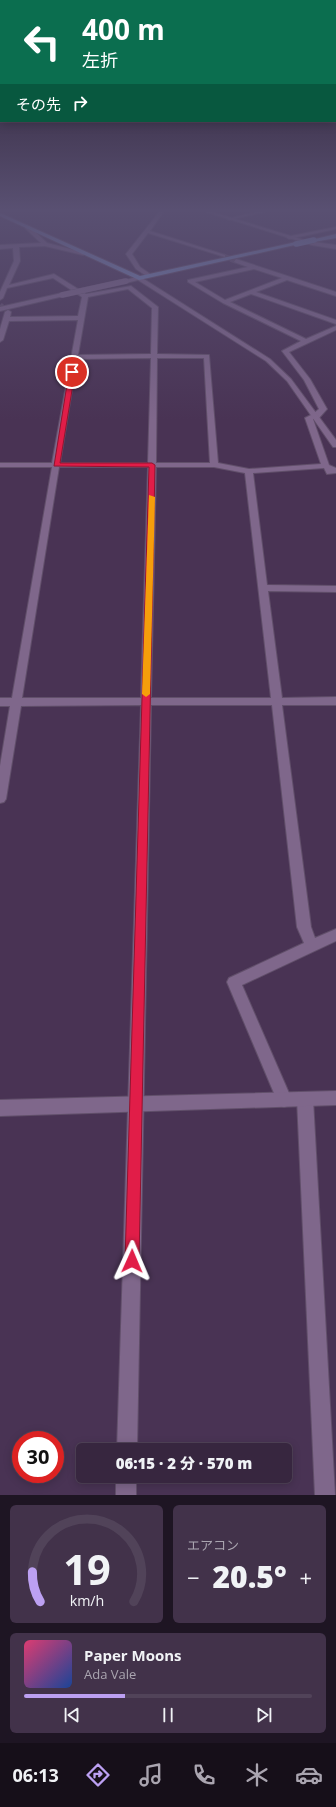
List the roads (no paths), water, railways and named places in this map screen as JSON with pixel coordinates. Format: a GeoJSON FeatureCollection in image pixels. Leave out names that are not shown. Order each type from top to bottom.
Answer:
{"type":"FeatureCollection","features":[{"type":"Feature","properties":{"kind":"street"},"geometry":{"type":"LineString","coordinates":[[0,298],[9,281]]}},
{"type":"Feature","properties":{"kind":"street"},"geometry":{"type":"LineString","coordinates":[[6,287],[33,281]]}},
{"type":"Feature","properties":{"kind":"street"},"geometry":{"type":"LineString","coordinates":[[61,281],[85,296],[129,288],[155,307],[127,1443]]}},
{"type":"Feature","properties":{"kind":"street"},"geometry":{"type":"LineString","coordinates":[[0,309],[127,281]]}},
{"type":"Feature","properties":{"kind":"street"},"geometry":{"type":"LineString","coordinates":[[143,281],[268,360],[289,380],[336,445]]}},
{"type":"Feature","properties":{"kind":"street"},"geometry":{"type":"LineString","coordinates":[[191,281],[225,302],[305,341]]}},
{"type":"Feature","properties":{"kind":"street"},"geometry":{"type":"LineString","coordinates":[[225,302],[280,281]]}},
{"type":"Feature","properties":{"kind":"street"},"geometry":{"type":"LineString","coordinates":[[296,281],[334,292]]}},
{"type":"Feature","properties":{"kind":"street"},"geometry":{"type":"LineString","coordinates":[[251,292],[336,322]]}},
{"type":"Feature","properties":{"kind":"street"},"geometry":{"type":"LineString","coordinates":[[0,799],[57,465],[80,318],[85,296]]}},
{"type":"Feature","properties":{"kind":"street"},"geometry":{"type":"LineString","coordinates":[[0,340],[8,312]]}},
{"type":"Feature","properties":{"kind":"street"},"geometry":{"type":"LineString","coordinates":[[6,319],[80,318]]}},
{"type":"Feature","properties":{"kind":"street"},"geometry":{"type":"LineString","coordinates":[[336,328],[285,350],[315,391],[323,409],[316,416],[309,418],[326,466],[336,479]]}},
{"type":"Feature","properties":{"kind":"street"},"geometry":{"type":"LineString","coordinates":[[74,357],[207,356],[214,465]]}},
{"type":"Feature","properties":{"kind":"street"},"geometry":{"type":"LineString","coordinates":[[0,465],[214,465],[249,471],[326,466],[336,471]]}},
{"type":"Feature","properties":{"kind":"street"},"geometry":{"type":"LineString","coordinates":[[249,471],[304,927],[312,946]]}},
{"type":"Feature","properties":{"kind":"street"},"geometry":{"type":"LineString","coordinates":[[264,588],[336,589]]}},
{"type":"Feature","properties":{"kind":"street"},"geometry":{"type":"LineString","coordinates":[[0,702],[336,701]]}},
{"type":"Feature","properties":{"kind":"street"},"geometry":{"type":"LineString","coordinates":[[284,1100],[234,982],[336,935]]}},
{"type":"Feature","properties":{"kind":"street"},"geometry":{"type":"LineString","coordinates":[[0,1108],[336,1098]]}},
{"type":"Feature","properties":{"kind":"street"},"geometry":{"type":"LineString","coordinates":[[305,1099],[325,1495]]}},
{"type":"Feature","properties":{"kind":"street"},"geometry":{"type":"LineString","coordinates":[[126,1483],[126,1495]]}},
{"type":"Feature","properties":{"kind":"tunnel"},"geometry":{"type":"LineString","coordinates":[[0,305],[8,312]]}}]}
